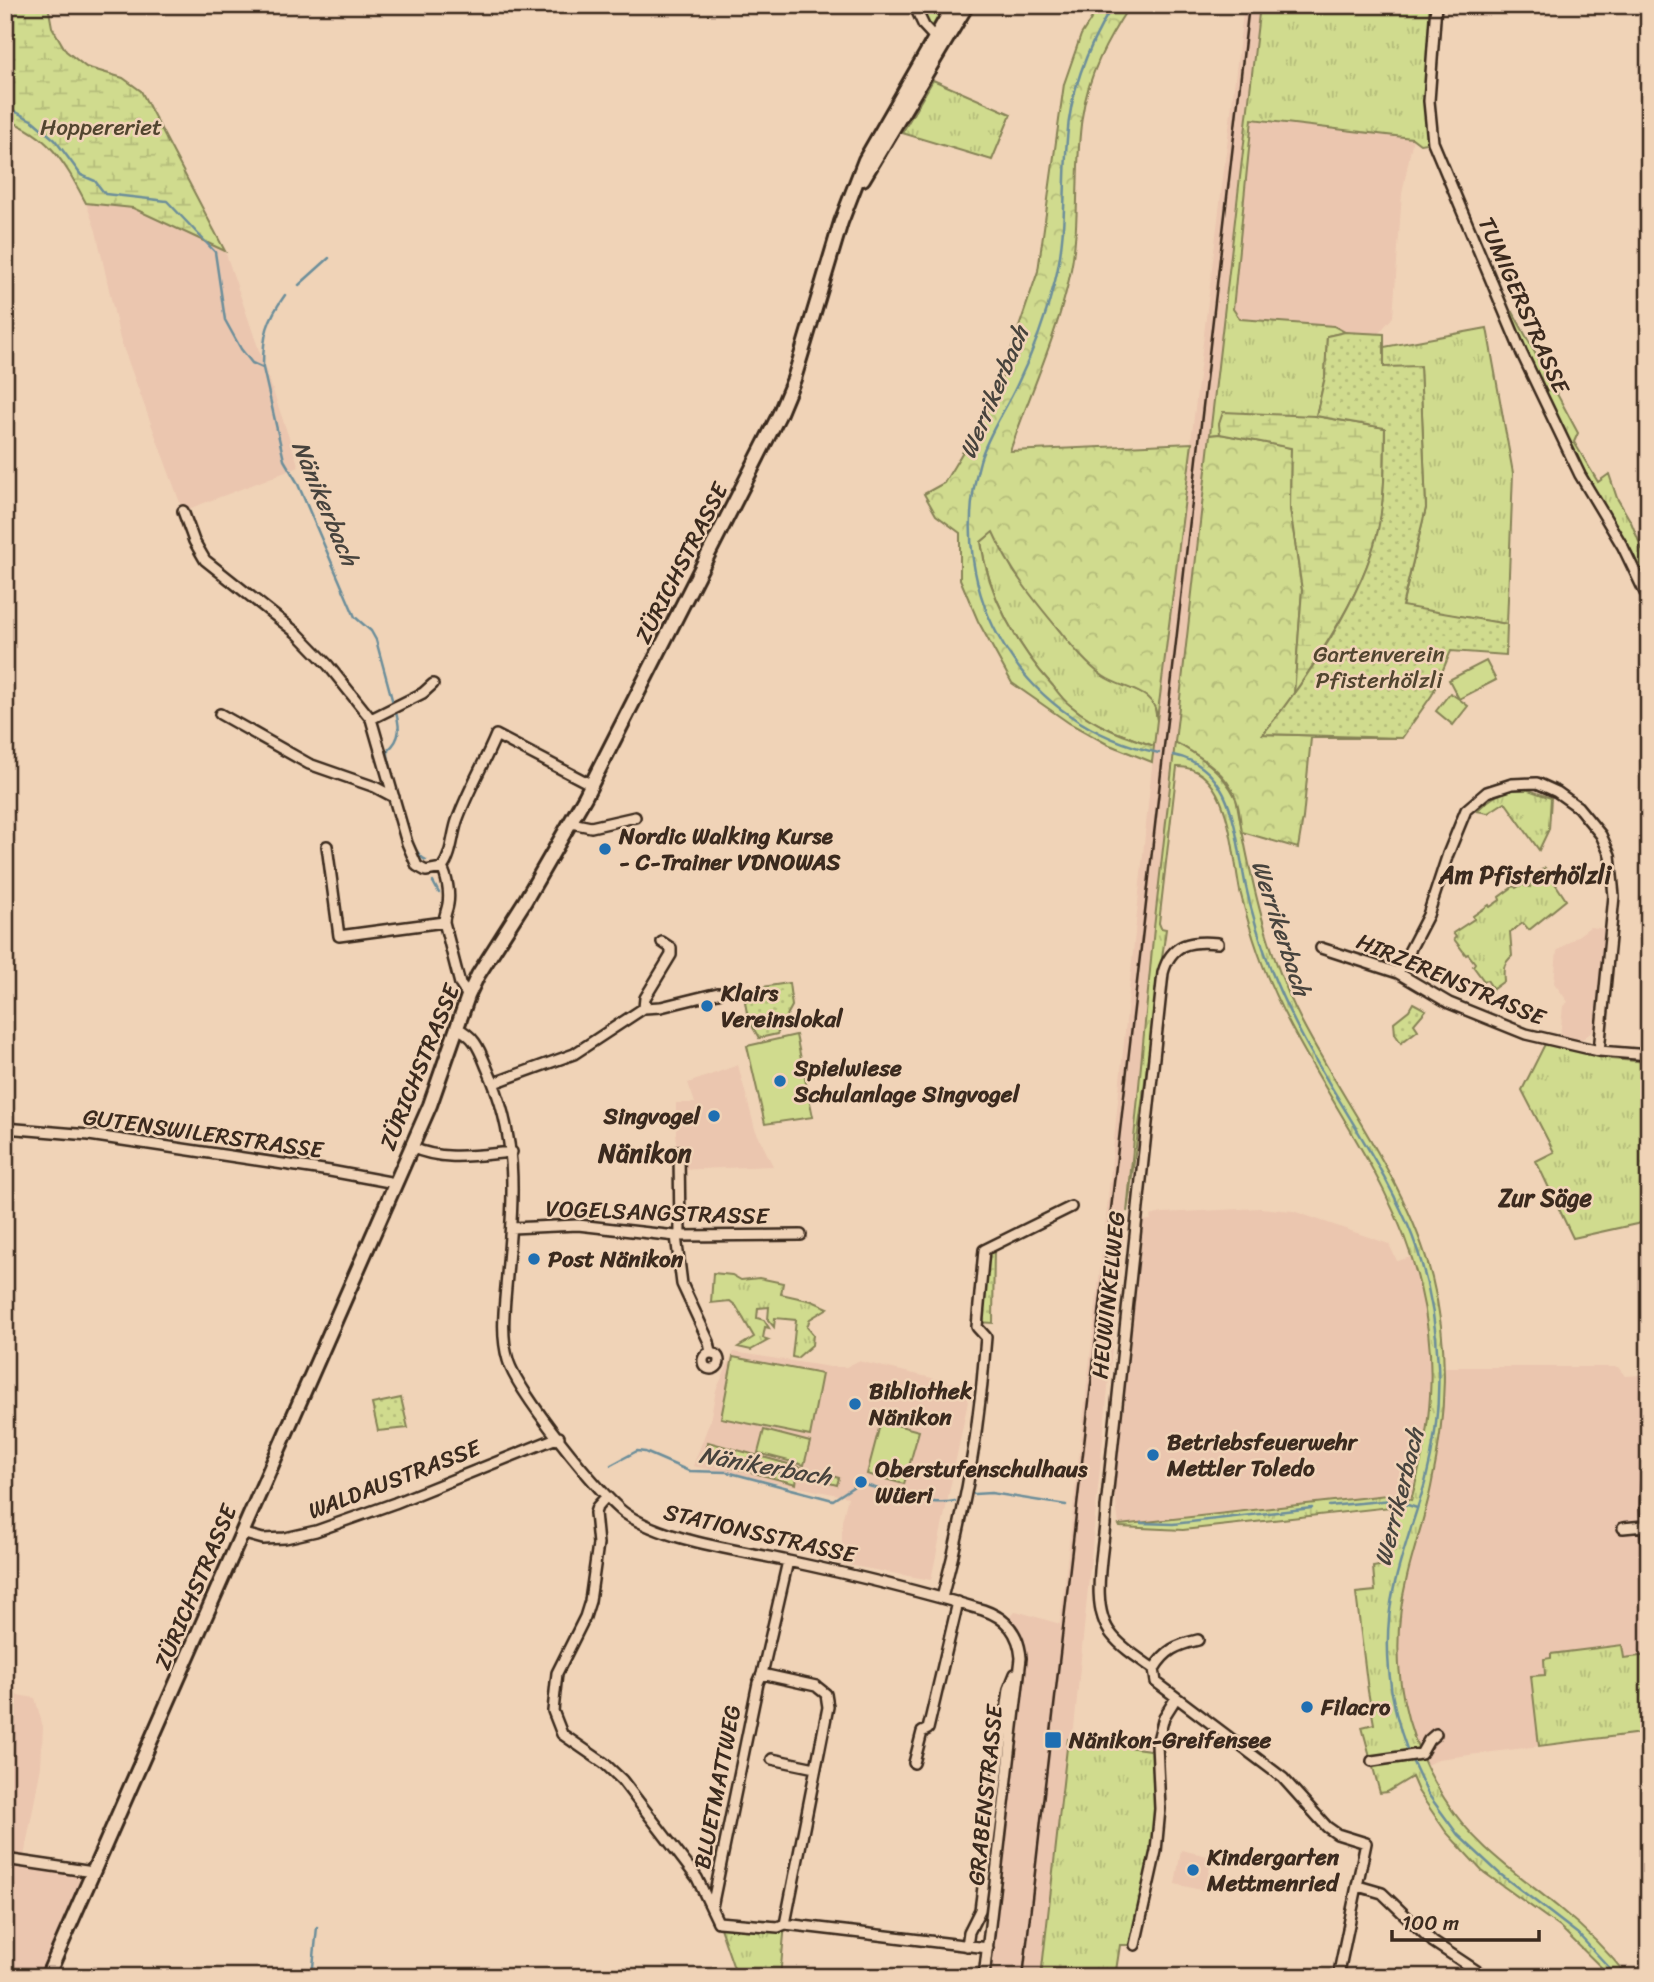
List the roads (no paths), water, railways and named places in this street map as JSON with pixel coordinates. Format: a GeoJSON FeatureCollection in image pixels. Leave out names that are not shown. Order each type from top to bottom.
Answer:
{"type":"FeatureCollection","features":[{"type":"Feature","properties":{"kind":"main road","name":"ZÜRICHSTRASSE"},"geometry":{"type":"LineString","coordinates":[[47,1977],[430,1105],[468,996],[592,785],[779,415],[794,379],[841,222],[856,188],[873,164],[939,42],[954,5]]}},
{"type":"Feature","properties":{"kind":"main road","name":"ZÜRICHSTRASSE"},"geometry":{"type":"LineString","coordinates":[[939,42],[967,5]]}},
{"type":"Feature","properties":{"kind":"street"},"geometry":{"type":"LineString","coordinates":[[914,5],[920,19],[939,42]]}},
{"type":"Feature","properties":{"kind":"street","name":"TUMIGERSTRASSE"},"geometry":{"type":"LineString","coordinates":[[1436,5],[1429,101],[1433,142],[1522,354],[1580,475],[1623,547],[1649,601]]}},
{"type":"Feature","properties":{"kind":"street"},"geometry":{"type":"LineString","coordinates":[[183,511],[194,541],[205,560],[298,634],[328,665],[371,719],[407,843],[417,866],[426,871],[442,868],[447,861],[466,799],[496,736],[592,785]]}},
{"type":"Feature","properties":{"kind":"street"},"geometry":{"type":"LineString","coordinates":[[371,719],[423,693],[433,684]]}},
{"type":"Feature","properties":{"kind":"street"},"geometry":{"type":"LineString","coordinates":[[220,714],[309,764],[394,797]]}},
{"type":"Feature","properties":{"kind":"street"},"geometry":{"type":"LineString","coordinates":[[1398,973],[1428,915],[1466,810],[1487,792],[1512,784],[1537,783],[1557,792],[1578,807],[1601,835],[1610,855],[1615,890],[1599,1051]]}},
{"type":"Feature","properties":{"kind":"street"},"geometry":{"type":"LineString","coordinates":[[571,823],[591,827],[635,817]]}},
{"type":"Feature","properties":{"kind":"street"},"geometry":{"type":"LineString","coordinates":[[327,846],[339,936],[444,922]]}},
{"type":"Feature","properties":{"kind":"street"},"geometry":{"type":"LineString","coordinates":[[442,868],[446,876],[448,904],[444,922],[460,984],[468,996]]}},
{"type":"Feature","properties":{"kind":"street","name":"HEUWINKELWEG"},"geometry":{"type":"LineString","coordinates":[[1154,1669],[1114,1638],[1101,1612],[1106,1508],[1163,973],[1169,958],[1180,947],[1198,941],[1218,943]]}},
{"type":"Feature","properties":{"kind":"street"},"geometry":{"type":"LineString","coordinates":[[644,1008],[645,998],[671,955],[671,948],[662,942]]}},
{"type":"Feature","properties":{"kind":"street","name":"HIRZERENSTRASSE"},"geometry":{"type":"LineString","coordinates":[[1321,948],[1398,973],[1449,1003],[1536,1037],[1599,1051],[1649,1055]]}},
{"type":"Feature","properties":{"kind":"street"},"geometry":{"type":"LineString","coordinates":[[494,1083],[574,1054],[644,1008],[661,1007],[718,993]]}},
{"type":"Feature","properties":{"kind":"street","name":"STATIONSSTRASSE"},"geometry":{"type":"LineString","coordinates":[[456,1028],[473,1038],[494,1083],[506,1120],[512,1152],[511,1228],[504,1318],[508,1360],[523,1390],[606,1497],[626,1514],[667,1534],[789,1560],[958,1602],[992,1612],[1006,1622]]}},
{"type":"Feature","properties":{"kind":"street","name":"GUTENSWILERSTRASSE"},"geometry":{"type":"LineString","coordinates":[[5,1128],[89,1135],[395,1183]]}},
{"type":"Feature","properties":{"kind":"street"},"geometry":{"type":"LineString","coordinates":[[411,1147],[449,1157],[512,1152]]}},
{"type":"Feature","properties":{"kind":"street"},"geometry":{"type":"LineString","coordinates":[[679,1151],[678,1236],[682,1284],[707,1337],[711,1353]]}},
{"type":"Feature","properties":{"kind":"street"},"geometry":{"type":"LineString","coordinates":[[942,1598],[963,1512],[978,1428],[986,1337],[977,1327],[984,1250],[1071,1207]]}},
{"type":"Feature","properties":{"kind":"street","name":"VOGELSANGSTRASSE"},"geometry":{"type":"LineString","coordinates":[[511,1228],[578,1225],[678,1236],[801,1235]]}},
{"type":"Feature","properties":{"kind":"street","name":"WALDAUSTRASSE"},"geometry":{"type":"LineString","coordinates":[[241,1533],[262,1539],[308,1533],[402,1500],[559,1437]]}},
{"type":"Feature","properties":{"kind":"street"},"geometry":{"type":"LineString","coordinates":[[1649,1464],[1644,1526],[1649,1556]]}},
{"type":"Feature","properties":{"kind":"street"},"geometry":{"type":"LineString","coordinates":[[606,1497],[595,1513],[598,1544],[590,1601],[556,1681],[553,1711],[556,1724],[562,1734],[604,1763],[622,1780],[690,1868],[718,1922],[778,1927],[785,1924],[988,1948]]}},
{"type":"Feature","properties":{"kind":"street"},"geometry":{"type":"LineString","coordinates":[[1623,1528],[1644,1526]]}},
{"type":"Feature","properties":{"kind":"street","name":"BLUETMATTWEG"},"geometry":{"type":"LineString","coordinates":[[712,1907],[758,1683],[789,1560]]}},
{"type":"Feature","properties":{"kind":"street"},"geometry":{"type":"LineString","coordinates":[[915,1763],[922,1732],[928,1729],[958,1602]]}},
{"type":"Feature","properties":{"kind":"street","name":"GRABENSTRASSE"},"geometry":{"type":"LineString","coordinates":[[984,1977],[1019,1672],[1020,1646],[1013,1629],[1006,1622]]}},
{"type":"Feature","properties":{"kind":"street"},"geometry":{"type":"LineString","coordinates":[[1198,1640],[1172,1648],[1159,1660],[1154,1669],[1156,1682],[1283,1778],[1327,1827],[1337,1834],[1366,1843],[1338,1977]]}},
{"type":"Feature","properties":{"kind":"street"},"geometry":{"type":"LineString","coordinates":[[967,1946],[969,1932],[980,1910],[1009,1689],[1013,1674],[1019,1672]]}},
{"type":"Feature","properties":{"kind":"street"},"geometry":{"type":"LineString","coordinates":[[762,1674],[817,1686],[826,1694],[828,1707],[785,1924]]}},
{"type":"Feature","properties":{"kind":"street"},"geometry":{"type":"LineString","coordinates":[[1135,1945],[1156,1850],[1160,1810],[1157,1744],[1164,1717],[1176,1698]]}},
{"type":"Feature","properties":{"kind":"street"},"geometry":{"type":"LineString","coordinates":[[1373,1761],[1421,1754],[1436,1734]]}},
{"type":"Feature","properties":{"kind":"street"},"geometry":{"type":"LineString","coordinates":[[772,1759],[815,1768]]}},
{"type":"Feature","properties":{"kind":"street"},"geometry":{"type":"LineString","coordinates":[[5,1859],[93,1872]]}},
{"type":"Feature","properties":{"kind":"street"},"geometry":{"type":"LineString","coordinates":[[1358,1886],[1382,1893],[1433,1941],[1486,1977]]}},
{"type":"Feature","properties":{"kind":"waterway","name":"Werrikerbach"},"geometry":{"type":"LineString","coordinates":[[1113,5],[1088,53],[1072,104],[1067,139],[1061,246],[1051,294],[1028,360],[987,441],[980,461],[971,511],[973,559],[984,605],[1005,647],[1033,684],[1069,715],[1111,738],[1159,753]]}},
{"type":"Feature","properties":{"kind":"waterway","name":"Nänikerbach"},"geometry":{"type":"LineString","coordinates":[[5,106],[33,121],[55,140],[81,175],[95,181],[105,194],[167,201],[215,252],[225,320],[252,363],[263,368],[284,460],[297,482],[355,617],[371,631],[376,640],[393,703]]}},
{"type":"Feature","properties":{"kind":"waterway"},"geometry":{"type":"LineString","coordinates":[[299,285],[329,258]]}},
{"type":"Feature","properties":{"kind":"waterway"},"geometry":{"type":"LineString","coordinates":[[263,366],[267,328],[285,295]]}},
{"type":"Feature","properties":{"kind":"waterway","name":"Nänikerbach"},"geometry":{"type":"LineString","coordinates":[[395,709],[399,731],[388,755],[407,829],[419,854],[426,860]]}},
{"type":"Feature","properties":{"kind":"waterway","name":"Werrikerbach"},"geometry":{"type":"LineString","coordinates":[[1173,755],[1194,762],[1209,774],[1221,789],[1235,826],[1251,908],[1271,970],[1302,1035],[1374,1159],[1407,1223],[1420,1257],[1429,1293],[1438,1365],[1436,1424],[1425,1483],[1394,1587],[1388,1628],[1392,1691],[1408,1752]]}},
{"type":"Feature","properties":{"kind":"waterway","name":"Nänikerbach"},"geometry":{"type":"LineString","coordinates":[[433,882],[439,893]]}},
{"type":"Feature","properties":{"kind":"waterway","name":"Nänikerbach"},"geometry":{"type":"LineString","coordinates":[[460,965],[462,976]]}},
{"type":"Feature","properties":{"kind":"waterway","name":"Nänikerbach"},"geometry":{"type":"LineString","coordinates":[[611,1465],[637,1451],[689,1471],[727,1472],[833,1500],[859,1483],[920,1500],[955,1501]]}},
{"type":"Feature","properties":{"kind":"waterway","name":"Nänikerbach"},"geometry":{"type":"LineString","coordinates":[[974,1494],[991,1493],[1066,1505]]}},
{"type":"Feature","properties":{"kind":"waterway","name":"Nänikerbach"},"geometry":{"type":"LineString","coordinates":[[1329,1506],[1392,1500],[1417,1508]]}},
{"type":"Feature","properties":{"kind":"waterway","name":"Nänikerbach"},"geometry":{"type":"LineString","coordinates":[[1141,1523],[1173,1524],[1312,1508]]}},
{"type":"Feature","properties":{"kind":"waterway","name":"Werrikerbach"},"geometry":{"type":"LineString","coordinates":[[1411,1758],[1428,1794],[1458,1835],[1500,1874],[1578,1934],[1618,1977]]}},
{"type":"Feature","properties":{"kind":"waterway"},"geometry":{"type":"LineString","coordinates":[[312,1977],[317,1927]]}},
{"type":"Feature","properties":{"kind":"railway"},"geometry":{"type":"LineString","coordinates":[[1023,1977],[1249,5]]}},
{"type":"Feature","properties":{"kind":"place","name":"Nordic Walking Kurse - C-Trainer VDNOWAS"},"geometry":{"type":"Point","coordinates":[605,849]}},
{"type":"Feature","properties":{"kind":"place","name":"Klairs Vereinslokal"},"geometry":{"type":"Point","coordinates":[707,1006]}},
{"type":"Feature","properties":{"kind":"place","name":"Spielwiese Schulanlage Singvogel"},"geometry":{"type":"Point","coordinates":[780,1081]}},
{"type":"Feature","properties":{"kind":"place","name":"Singvogel"},"geometry":{"type":"Point","coordinates":[714,1116]}},
{"type":"Feature","properties":{"kind":"place","name":"Post Nänikon"},"geometry":{"type":"Point","coordinates":[534,1259]}},
{"type":"Feature","properties":{"kind":"place","name":"Bibliothek Nänikon"},"geometry":{"type":"Point","coordinates":[855,1404]}},
{"type":"Feature","properties":{"kind":"place","name":"Betriebsfeuerwehr Mettler Toledo"},"geometry":{"type":"Point","coordinates":[1153,1455]}},
{"type":"Feature","properties":{"kind":"place","name":"Oberstufenschulhaus Wüeri"},"geometry":{"type":"Point","coordinates":[861,1482]}},
{"type":"Feature","properties":{"kind":"place","name":"Filacro"},"geometry":{"type":"Point","coordinates":[1307,1707]}},
{"type":"Feature","properties":{"kind":"place","name":"Nänikon-Greifensee"},"geometry":{"type":"Point","coordinates":[1053,1740]}},
{"type":"Feature","properties":{"kind":"place","name":"Kindergarten Mettmenried"},"geometry":{"type":"Point","coordinates":[1193,1870]}},
{"type":"Feature","properties":{"kind":"district","name":"Am Pfisterhölzli"},"geometry":{"type":"Point","coordinates":[1525,875]}},
{"type":"Feature","properties":{"kind":"district","name":"Nänikon"},"geometry":{"type":"Point","coordinates":[645,1153]}},
{"type":"Feature","properties":{"kind":"district","name":"Zur Säge"},"geometry":{"type":"Point","coordinates":[1545,1198]}},
{"type":"Feature","properties":{"kind":"park label","name":"Hoppereriet"},"geometry":{"type":"Point","coordinates":[101,127]}},
{"type":"Feature","properties":{"kind":"park label","name":"Gartenverein Pfisterhölzli"},"geometry":{"type":"Point","coordinates":[1379,667]}}]}
